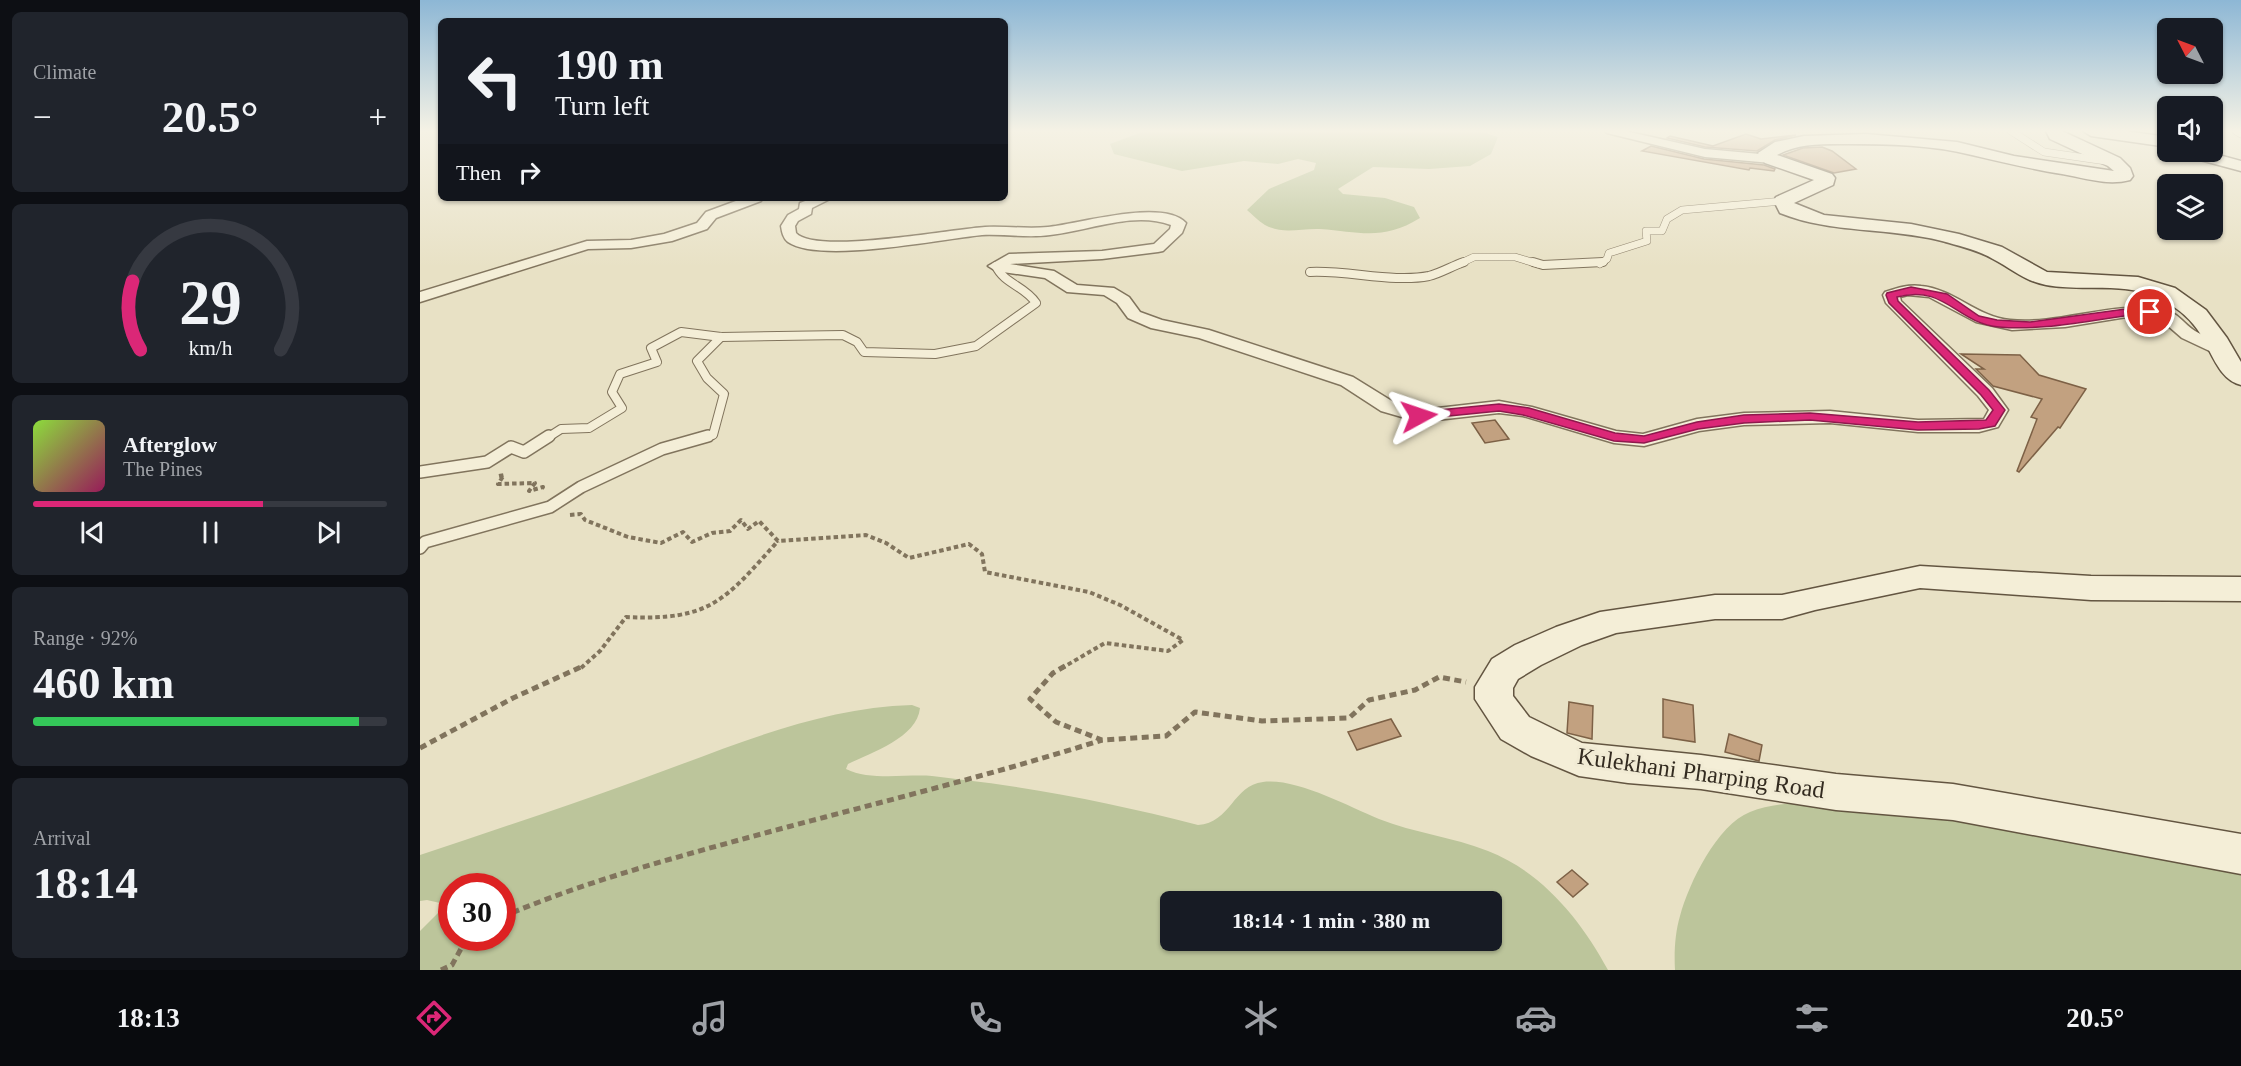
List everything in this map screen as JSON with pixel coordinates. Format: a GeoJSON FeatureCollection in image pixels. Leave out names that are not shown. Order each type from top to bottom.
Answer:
{"type":"FeatureCollection","features":[{"type":"Feature","properties":{"kind":"main road"},"geometry":{"type":"LineString","coordinates":[[1821,176],[1827,181],[1784,201],[1787,209],[1817,220],[1911,228],[1952,238],[2006,258],[2026,273],[2043,278],[2143,284],[2161,290],[2180,300],[2210,329],[2227,362],[2241,377]]}},
{"type":"Feature","properties":{"kind":"main road"},"geometry":{"type":"LineString","coordinates":[[1494,687],[1505,669],[1528,655],[1569,636],[1612,621],[1715,607],[1782,607],[1920,577],[2091,588],[2241,589]]}},
{"type":"Feature","properties":{"kind":"main road","name":"Kulekhani Pharping Road"},"geometry":{"type":"LineString","coordinates":[[1494,687],[1494,699],[1515,728],[1545,745],[1579,759],[1701,772],[1836,792],[1953,802],[2241,854]]}},
{"type":"Feature","properties":{"kind":"street"},"geometry":{"type":"LineString","coordinates":[[420,297],[587,245],[631,244],[667,238],[702,226],[711,215],[748,201]]}},
{"type":"Feature","properties":{"kind":"street"},"geometry":{"type":"LineString","coordinates":[[818,201],[805,206],[806,211],[793,218],[788,226],[794,240],[810,245],[865,245],[985,231],[1048,231],[1151,215],[1169,217],[1179,223],[1177,230],[1158,248],[1102,255],[1009,258],[996,266]]}},
{"type":"Feature","properties":{"kind":"street"},"geometry":{"type":"LineString","coordinates":[[996,266],[1049,274],[1073,289],[1108,291],[1123,300],[1134,315],[1141,318],[1292,362],[1347,381],[1388,407],[1419,416],[1499,407],[1525,411],[1614,437],[1644,440],[1697,425],[1744,419],[1830,417],[1918,426],[1979,426],[1991,423],[1999,410],[1985,392],[1894,303],[1891,295],[1911,290],[1944,296],[1975,318],[1997,324],[2030,325],[2133,311],[2150,312],[2164,315],[2177,322],[2188,334],[2222,350]]}},
{"type":"Feature","properties":{"kind":"lane"},"geometry":{"type":"LineString","coordinates":[[1310,272],[1354,272],[1395,278],[1431,276],[1450,270],[1455,265],[1468,263],[1474,257],[1515,257],[1551,265],[1600,264],[1607,259],[1609,253],[1634,248],[1647,241],[1646,231],[1662,231],[1667,219],[1682,210],[1784,201]]}},
{"type":"Feature","properties":{"kind":"lane"},"geometry":{"type":"LineString","coordinates":[[420,472],[487,462],[511,447],[524,452],[561,429],[589,428],[622,408],[612,392],[620,374],[657,362],[651,348],[681,332],[721,337],[843,335],[857,342],[864,351],[905,355],[935,354],[976,346],[1036,303],[1030,294],[1000,277],[996,266]]}},
{"type":"Feature","properties":{"kind":"lane"},"geometry":{"type":"LineString","coordinates":[[420,548],[425,542],[550,507],[581,487],[653,453],[713,435],[724,394],[706,378],[697,361],[721,337]]}},
{"type":"Feature","properties":{"kind":"path"},"geometry":{"type":"LineString","coordinates":[[494,477],[504,475],[498,484],[535,483],[529,491],[543,487],[528,503],[543,501],[550,507],[563,511],[560,516],[581,514],[585,520],[628,537],[661,543],[683,532],[692,542],[712,533],[730,531],[741,520],[748,529],[759,521],[778,541]]}},
{"type":"Feature","properties":{"kind":"path"},"geometry":{"type":"LineString","coordinates":[[420,748],[513,698],[581,668],[600,651],[626,617],[650,618],[692,613],[725,597],[778,541],[866,535],[886,543],[909,558],[969,544],[982,554],[985,572],[1089,592],[1120,605],[1183,640],[1168,651],[1105,643],[1053,673],[1030,699],[1056,722],[1102,740]]}},
{"type":"Feature","properties":{"kind":"path"},"geometry":{"type":"LineString","coordinates":[[516,911],[539,900],[671,858],[928,791],[1102,740],[1166,736],[1194,711],[1262,721],[1349,718],[1369,700],[1415,690],[1439,677],[1494,687]]}},
{"type":"Feature","properties":{"kind":"path"},"geometry":{"type":"LineString","coordinates":[[441,970],[452,965],[460,951]]}},
{"type":"Feature","properties":{"kind":"green space"},"geometry":{"type":"Polygon","coordinates":[[[1299,176],[1358,176],[1338,189],[1343,194],[1385,198],[1414,207],[1420,218],[1394,230],[1383,232],[1279,230],[1265,225],[1247,210],[1269,189],[1299,176]]]}},
{"type":"Feature","properties":{"kind":"green space"},"geometry":{"type":"Polygon","coordinates":[[[912,705],[920,708],[917,719],[902,736],[881,749],[848,764],[846,769],[866,775],[932,776],[1023,788],[1111,804],[1198,825],[1218,818],[1245,790],[1263,782],[1291,784],[1322,794],[1392,824],[1475,846],[1508,860],[1526,871],[1543,885],[1572,916],[1608,970],[420,970],[420,931],[438,913],[438,951],[516,951],[516,873],[438,873],[438,903],[420,901],[420,855],[771,732],[840,714],[912,705]]]}},
{"type":"Feature","properties":{"kind":"green space"},"geometry":{"type":"Polygon","coordinates":[[[1822,801],[2032,833],[2241,874],[2241,970],[1675,970],[1676,936],[1684,903],[1706,856],[1726,829],[1738,819],[1759,809],[1822,801]]]}},
{"type":"Feature","properties":{"kind":"building"},"geometry":{"type":"Polygon","coordinates":[[[1961,354],[2020,355],[2039,375],[2086,389],[2060,428],[2058,427],[2019,472],[2017,471],[2037,419],[2031,417],[2042,399],[1993,386],[1976,369],[1984,369],[1961,354]]]}},
{"type":"Feature","properties":{"kind":"building"},"geometry":{"type":"Polygon","coordinates":[[[1495,420],[1509,439],[1485,443],[1472,423],[1495,420]]]}},
{"type":"Feature","properties":{"kind":"building"},"geometry":{"type":"Polygon","coordinates":[[[1663,699],[1693,705],[1695,742],[1663,737],[1663,699]]]}},
{"type":"Feature","properties":{"kind":"building"},"geometry":{"type":"Polygon","coordinates":[[[1569,702],[1593,706],[1592,739],[1567,733],[1569,702]]]}},
{"type":"Feature","properties":{"kind":"building"},"geometry":{"type":"Polygon","coordinates":[[[1391,719],[1401,736],[1357,750],[1348,732],[1391,719]]]}},
{"type":"Feature","properties":{"kind":"building"},"geometry":{"type":"Polygon","coordinates":[[[1729,734],[1762,745],[1759,761],[1725,752],[1729,734]]]}},
{"type":"Feature","properties":{"kind":"building"},"geometry":{"type":"Polygon","coordinates":[[[1572,870],[1588,884],[1573,897],[1557,882],[1572,870]]]}},
{"type":"Feature","properties":{"kind":"route"},"geometry":{"type":"LineString","coordinates":[[1419,416],[1499,407],[1525,411],[1614,437],[1644,440],[1697,425],[1744,419],[1830,417],[1918,426],[1979,426],[1991,423],[1999,410],[1985,392],[1894,303],[1891,295],[1911,290],[1930,292],[1944,296],[1975,318],[1997,324],[2030,325],[2133,311],[2150,312]]}}]}
